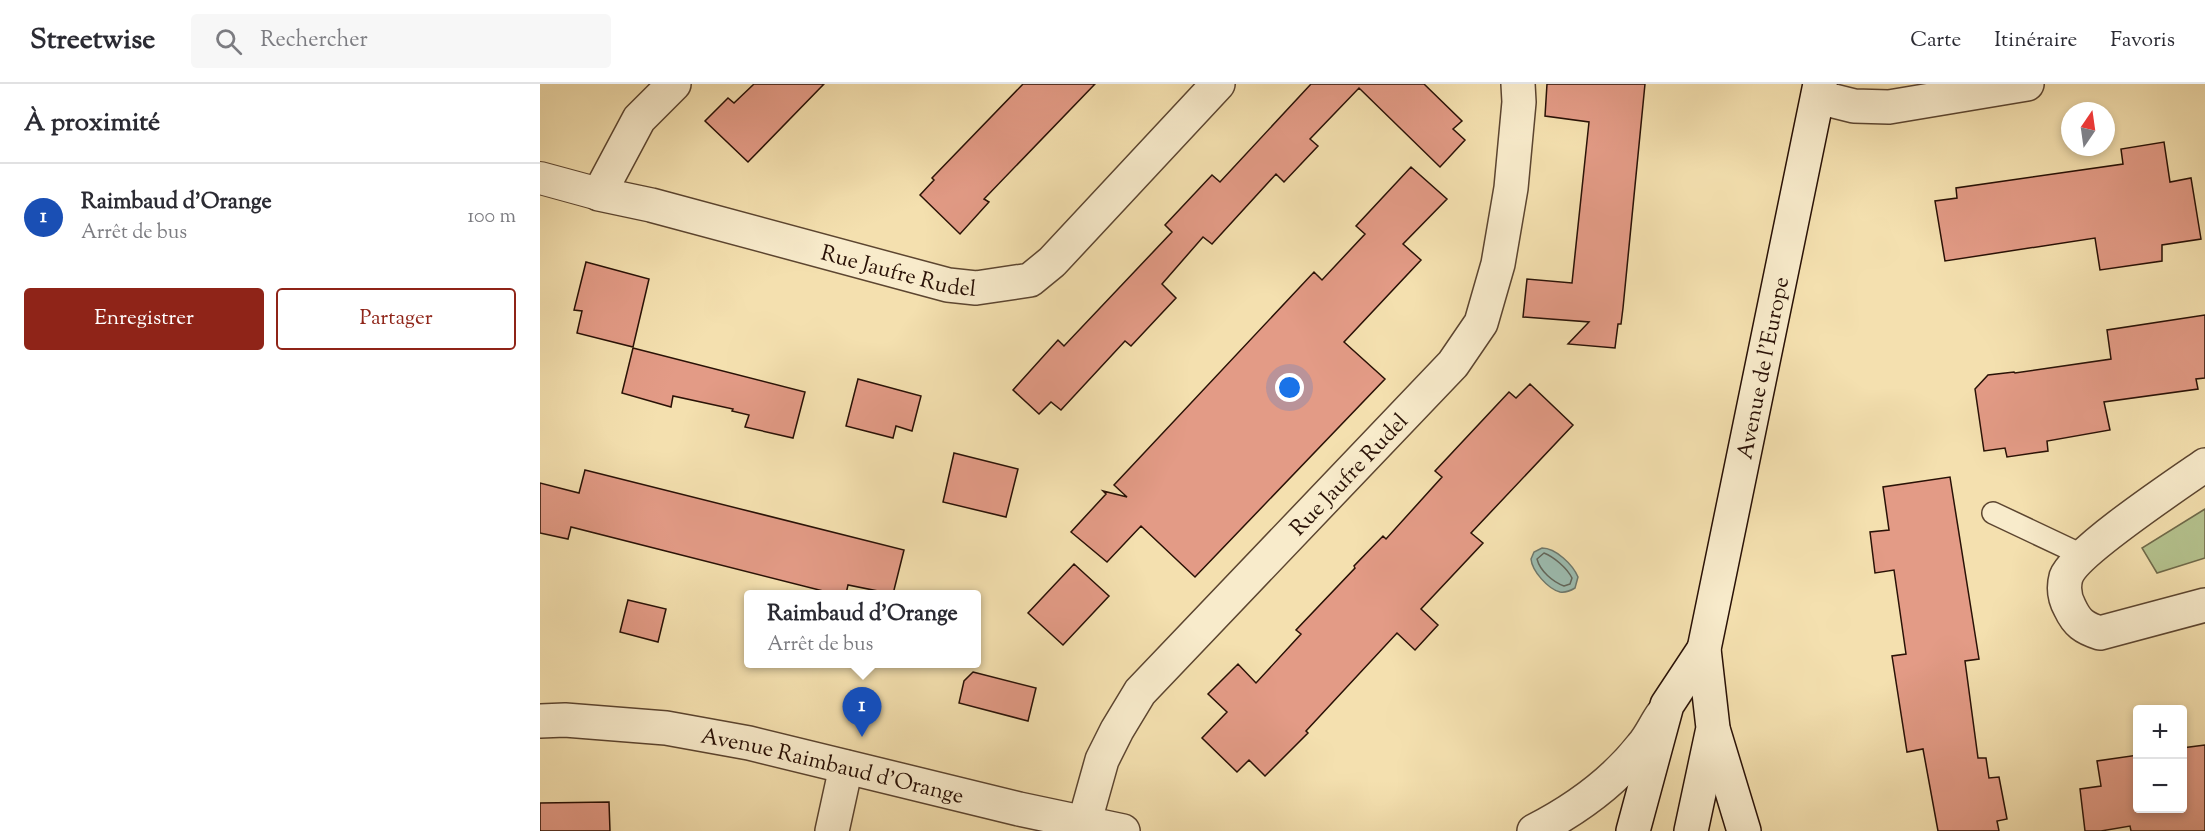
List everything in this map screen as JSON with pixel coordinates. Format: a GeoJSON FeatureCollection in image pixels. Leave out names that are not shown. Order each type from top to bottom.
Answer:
{"type":"FeatureCollection","features":[{"type":"Feature","properties":{"kind":"street"},"geometry":{"type":"LineString","coordinates":[[599,194],[639,119],[674,84]]}},
{"type":"Feature","properties":{"kind":"street","name":"Rue Jaufre Rudel"},"geometry":{"type":"LineString","coordinates":[[540,178],[651,205],[948,285],[976,288],[1006,284],[1030,279],[1052,262],[1218,84]]}},
{"type":"Feature","properties":{"kind":"street","name":"Rue Jaufre Rudel"},"geometry":{"type":"LineString","coordinates":[[1084,824],[1102,760],[1140,692],[1453,364],[1481,323],[1498,264],[1509,199],[1519,102],[1518,84]]}},
{"type":"Feature","properties":{"kind":"street"},"geometry":{"type":"LineString","coordinates":[[1819,90],[1854,106],[1890,107],[2027,84]]}},
{"type":"Feature","properties":{"kind":"street","name":"Avenue de l'Europe"},"geometry":{"type":"LineString","coordinates":[[1691,831],[1713,728],[1704,649],[1819,90]]}},
{"type":"Feature","properties":{"kind":"street"},"geometry":{"type":"LineString","coordinates":[[2205,465],[2082,555],[2066,576],[2064,598],[2075,618],[2085,628],[2100,633],[2205,604]]}},
{"type":"Feature","properties":{"kind":"street","name":"Avenue de l'Europe"},"geometry":{"type":"LineString","coordinates":[[1633,831],[1667,705],[1704,649]]}},
{"type":"Feature","properties":{"kind":"street"},"geometry":{"type":"LineString","coordinates":[[1534,831],[1577,807],[1610,781],[1643,746],[1667,705]]}},
{"type":"Feature","properties":{"kind":"street","name":"Avenue Raimbaud d'Orange"},"geometry":{"type":"LineString","coordinates":[[540,721],[565,720],[666,728],[749,743],[1084,824],[1123,831]]}},
{"type":"Feature","properties":{"kind":"street"},"geometry":{"type":"LineString","coordinates":[[1713,728],[1744,831]]}},
{"type":"Feature","properties":{"kind":"street"},"geometry":{"type":"LineString","coordinates":[[832,831],[846,767]]}},
{"type":"Feature","properties":{"kind":"lane"},"geometry":{"type":"LineString","coordinates":[[1993,513],[2082,555]]}},
{"type":"Feature","properties":{"kind":"green space"},"geometry":{"type":"Polygon","coordinates":[[[2205,509],[2205,558],[2157,573],[2142,548],[2205,509]]]}},
{"type":"Feature","properties":{"kind":"water"},"geometry":{"type":"Polygon","coordinates":[[[1542,548],[1558,554],[1572,567],[1578,577],[1575,588],[1568,592],[1560,592],[1541,579],[1531,559],[1534,552],[1542,548]]]}},
{"type":"Feature","properties":{"kind":"building"},"geometry":{"type":"Polygon","coordinates":[[[754,84],[824,84],[748,162],[705,121],[728,98],[734,103],[754,84]]]}},
{"type":"Feature","properties":{"kind":"building"},"geometry":{"type":"Polygon","coordinates":[[[1023,84],[1095,84],[984,199],[989,202],[960,234],[920,195],[934,180],[932,178],[1023,84]]]}},
{"type":"Feature","properties":{"kind":"building"},"geometry":{"type":"Polygon","coordinates":[[[1311,84],[1424,84],[1462,121],[1453,129],[1465,140],[1440,167],[1359,88],[1310,139],[1318,146],[1284,182],[1276,174],[1212,244],[1203,237],[1162,284],[1176,298],[1131,346],[1125,341],[1061,410],[1051,402],[1039,414],[1013,390],[1058,340],[1064,346],[1172,232],[1165,225],[1212,175],[1220,182],[1311,84]]]}},
{"type":"Feature","properties":{"kind":"building"},"geometry":{"type":"Polygon","coordinates":[[[1547,84],[1645,84],[1623,308],[1615,348],[1568,344],[1589,322],[1523,317],[1527,279],[1572,283],[1589,122],[1545,116],[1547,84]]]}},
{"type":"Feature","properties":{"kind":"building"},"geometry":{"type":"Polygon","coordinates":[[[2164,142],[2170,182],[2191,178],[2201,239],[2162,245],[2162,261],[2100,270],[2095,238],[1945,261],[1935,201],[1957,198],[1956,188],[2123,164],[2121,149],[2164,142]]]}},
{"type":"Feature","properties":{"kind":"building"},"geometry":{"type":"Polygon","coordinates":[[[1411,167],[1447,199],[1403,244],[1421,260],[1344,342],[1385,379],[1195,577],[1141,526],[1107,562],[1071,532],[1106,494],[1103,491],[1127,497],[1114,485],[1314,272],[1322,280],[1365,234],[1356,226],[1411,167]]]}},
{"type":"Feature","properties":{"kind":"building"},"geometry":{"type":"Polygon","coordinates":[[[586,262],[649,279],[633,347],[577,333],[582,311],[574,310],[586,262]]]}},
{"type":"Feature","properties":{"kind":"building"},"geometry":{"type":"Polygon","coordinates":[[[2205,315],[2205,378],[2196,379],[2198,389],[2104,402],[2110,430],[2047,441],[2048,451],[2007,457],[2005,448],[1984,451],[1975,389],[1988,375],[2111,359],[2107,330],[2205,315]]]}},
{"type":"Feature","properties":{"kind":"building"},"geometry":{"type":"Polygon","coordinates":[[[633,348],[805,392],[793,438],[745,427],[749,415],[732,411],[733,409],[673,396],[671,407],[622,393],[633,348]]]}},
{"type":"Feature","properties":{"kind":"building"},"geometry":{"type":"Polygon","coordinates":[[[858,379],[921,396],[912,431],[896,426],[893,438],[846,426],[858,379]]]}},
{"type":"Feature","properties":{"kind":"building"},"geometry":{"type":"Polygon","coordinates":[[[1530,384],[1573,425],[1471,533],[1483,543],[1421,609],[1438,625],[1415,650],[1397,633],[1306,731],[1308,733],[1265,776],[1249,760],[1237,772],[1202,738],[1227,712],[1208,694],[1238,664],[1256,683],[1301,634],[1296,630],[1383,536],[1386,539],[1442,477],[1435,471],[1509,392],[1516,398],[1530,384]]]}},
{"type":"Feature","properties":{"kind":"building"},"geometry":{"type":"Polygon","coordinates":[[[954,453],[1018,469],[1006,517],[943,502],[954,453]]]}},
{"type":"Feature","properties":{"kind":"building"},"geometry":{"type":"Polygon","coordinates":[[[585,470],[904,550],[894,590],[873,590],[848,585],[847,590],[819,590],[571,527],[568,539],[540,533],[540,483],[579,493],[585,470]]]}},
{"type":"Feature","properties":{"kind":"building"},"geometry":{"type":"Polygon","coordinates":[[[1950,477],[1979,659],[1965,661],[1978,758],[1986,758],[1989,778],[1999,777],[2007,819],[1997,821],[1999,831],[1938,831],[1923,749],[1907,752],[1892,656],[1906,654],[1894,570],[1875,573],[1870,532],[1889,530],[1883,487],[1950,477]]]}},
{"type":"Feature","properties":{"kind":"building"},"geometry":{"type":"Polygon","coordinates":[[[1074,564],[1109,596],[1063,645],[1028,613],[1074,564]]]}},
{"type":"Feature","properties":{"kind":"building"},"geometry":{"type":"Polygon","coordinates":[[[628,600],[666,609],[658,642],[620,632],[628,600]]]}},
{"type":"Feature","properties":{"kind":"building"},"geometry":{"type":"Polygon","coordinates":[[[973,672],[1036,688],[1028,721],[959,703],[964,681],[973,672]]]}},
{"type":"Feature","properties":{"kind":"building"},"geometry":{"type":"Polygon","coordinates":[[[2205,745],[2205,831],[2131,831],[2130,826],[2085,831],[2080,789],[2101,786],[2097,761],[2133,756],[2133,813],[2187,813],[2187,747],[2205,745]]]}},
{"type":"Feature","properties":{"kind":"building"},"geometry":{"type":"Polygon","coordinates":[[[609,802],[610,831],[540,831],[540,803],[609,802]]]}},
{"type":"Feature","properties":{"kind":"place","name":"Raimbaud d'Orange"},"geometry":{"type":"Point","coordinates":[862,737]}}]}
